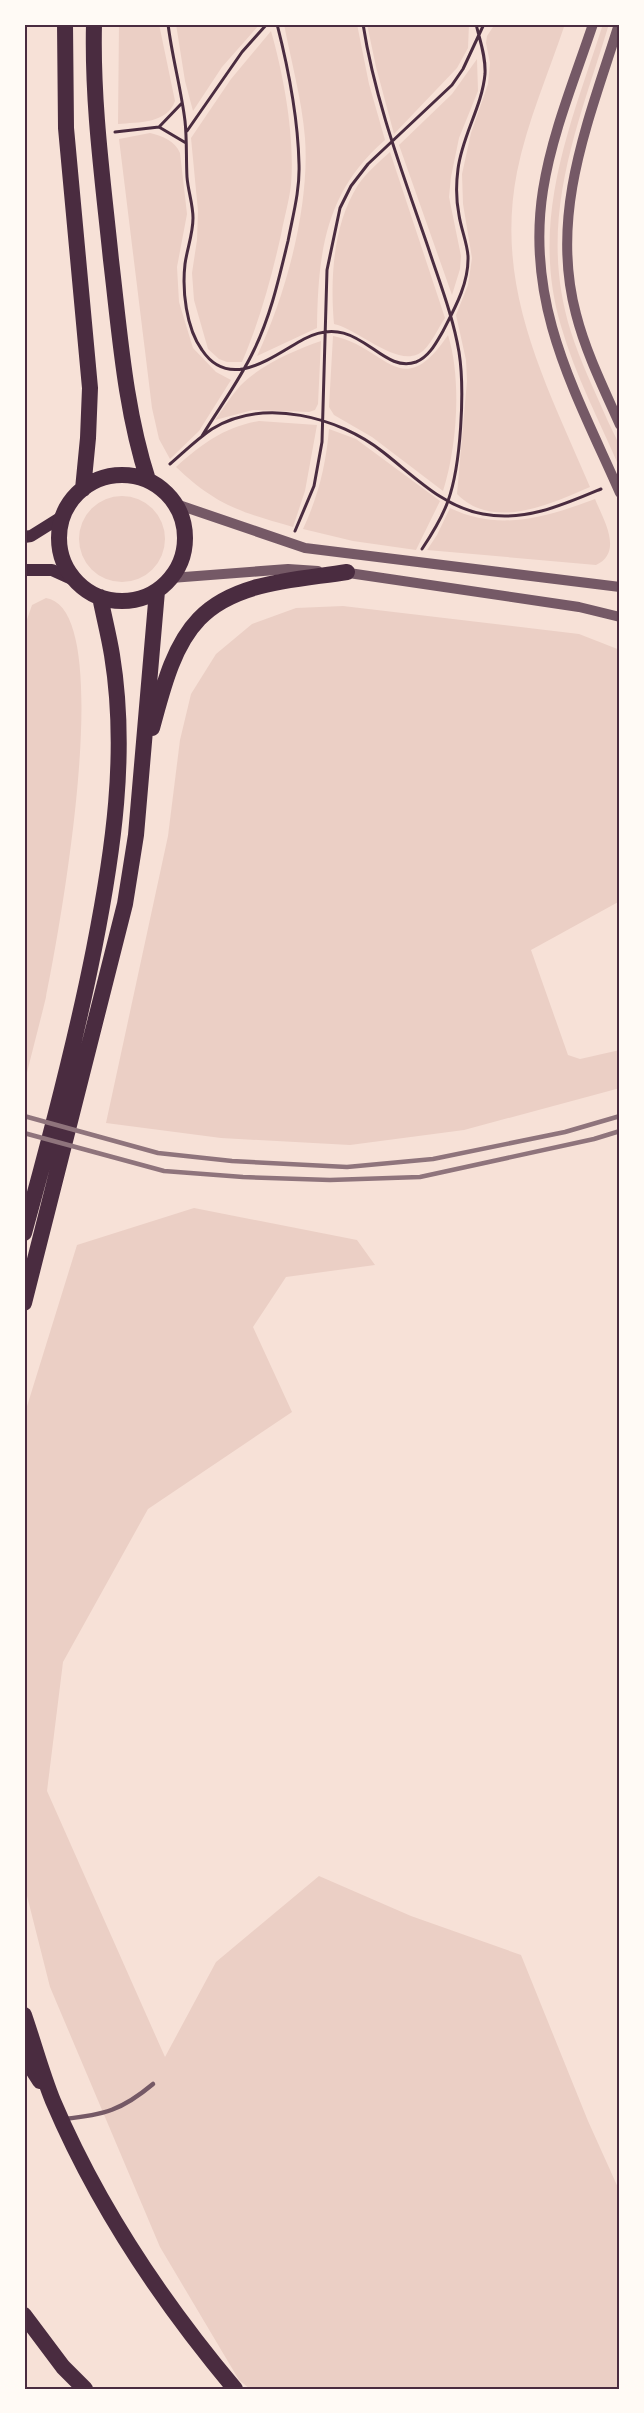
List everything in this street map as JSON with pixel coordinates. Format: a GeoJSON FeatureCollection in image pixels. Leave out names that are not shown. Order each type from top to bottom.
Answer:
{"type":"FeatureCollection","features":[{"type":"Feature","properties":{"kind":"highway"},"geometry":{"type":"LineString","coordinates":[[65,24],[66,128],[90,388],[83,489]]}},
{"type":"Feature","properties":{"kind":"highway"},"geometry":{"type":"LineString","coordinates":[[94,24],[96,124],[125,383],[134,432],[148,480]]}},
{"type":"Feature","properties":{"kind":"highway"},"geometry":{"type":"LineString","coordinates":[[114,475],[132,475],[148,480],[164,490],[176,504],[184,522],[186,541],[182,561],[171,578],[157,591],[139,599],[119,601],[100,597],[86,590],[74,580],[66,567],[60,550],[59,533],[63,516],[71,501],[83,489],[98,480],[114,475]]}},
{"type":"Feature","properties":{"kind":"highway"},"geometry":{"type":"LineString","coordinates":[[142,767],[164,687],[182,644],[199,619],[221,602],[246,590],[346,572]]}},
{"type":"Feature","properties":{"kind":"highway"},"geometry":{"type":"LineString","coordinates":[[24,1303],[125,904],[136,835],[157,591]]}},
{"type":"Feature","properties":{"kind":"highway"},"geometry":{"type":"LineString","coordinates":[[24,1233],[68,1071],[102,911],[114,832],[118,754],[116,687],[100,597]]}},
{"type":"Feature","properties":{"kind":"highway"},"geometry":{"type":"LineString","coordinates":[[24,2015],[52,2099],[96,2189],[154,2286],[235,2389]]}},
{"type":"Feature","properties":{"kind":"highway"},"geometry":{"type":"LineString","coordinates":[[24,2056],[52,2099]]}},
{"type":"Feature","properties":{"kind":"highway"},"geometry":{"type":"LineString","coordinates":[[24,2315],[63,2367],[85,2389]]}},
{"type":"Feature","properties":{"kind":"main road"},"geometry":{"type":"LineString","coordinates":[[24,537],[31,536],[63,516]]}},
{"type":"Feature","properties":{"kind":"main road"},"geometry":{"type":"LineString","coordinates":[[25,573],[52,570],[74,580]]}},
{"type":"Feature","properties":{"kind":"street"},"geometry":{"type":"LineString","coordinates":[[593,24],[550,155],[539,222],[539,256],[549,323],[559,355],[620,493]]}},
{"type":"Feature","properties":{"kind":"street"},"geometry":{"type":"LineString","coordinates":[[619,24],[573,173],[566,244],[569,279],[576,314],[587,348],[620,425]]}},
{"type":"Feature","properties":{"kind":"street"},"geometry":{"type":"LineString","coordinates":[[176,504],[305,548],[620,586]]}},
{"type":"Feature","properties":{"kind":"street"},"geometry":{"type":"LineString","coordinates":[[171,578],[288,569],[346,572],[579,607],[620,617]]}},
{"type":"Feature","properties":{"kind":"lane"},"geometry":{"type":"LineString","coordinates":[[62,2120],[116,2110],[153,2084]]}},
{"type":"Feature","properties":{"kind":"path"},"geometry":{"type":"LineString","coordinates":[[168,24],[186,132],[187,173],[193,220],[184,279],[189,314],[204,353],[222,366],[243,370],[326,330],[345,333],[395,361],[417,362],[428,353],[451,316],[461,292],[467,268],[468,256],[459,215],[457,183],[461,151],[478,105],[485,74],[476,24]]}},
{"type":"Feature","properties":{"kind":"path"},"geometry":{"type":"LineString","coordinates":[[186,132],[237,58],[267,24]]}},
{"type":"Feature","properties":{"kind":"path"},"geometry":{"type":"LineString","coordinates":[[201,437],[243,370],[261,336],[274,300],[295,207],[298,182],[296,133],[277,24]]}},
{"type":"Feature","properties":{"kind":"path"},"geometry":{"type":"LineString","coordinates":[[363,24],[371,67],[392,143],[451,316],[460,354],[462,393],[457,463],[448,501],[434,531],[420,553]]}},
{"type":"Feature","properties":{"kind":"path"},"geometry":{"type":"LineString","coordinates":[[295,533],[314,486],[322,442],[327,270],[340,208],[359,174],[452,85],[463,69],[484,24]]}},
{"type":"Feature","properties":{"kind":"path"},"geometry":{"type":"LineString","coordinates":[[159,127],[182,103]]}},
{"type":"Feature","properties":{"kind":"path"},"geometry":{"type":"LineString","coordinates":[[115,132],[159,127],[186,143]]}},
{"type":"Feature","properties":{"kind":"path"},"geometry":{"type":"LineString","coordinates":[[170,464],[201,437],[225,423],[258,414],[298,415],[323,420],[355,433],[370,442],[426,488],[448,501],[481,514],[517,516],[549,510],[601,489]]}},
{"type":"Feature","properties":{"kind":"shaded area"},"geometry":{"type":"Polygon","coordinates":[[[119,24],[159,24],[175,101],[171,109],[159,118],[118,124],[119,24]]]}},
{"type":"Feature","properties":{"kind":"shaded area"},"geometry":{"type":"Polygon","coordinates":[[[176,24],[260,24],[222,67],[193,111],[185,81],[176,24]]]}},
{"type":"Feature","properties":{"kind":"shaded area"},"geometry":{"type":"Polygon","coordinates":[[[284,24],[357,24],[369,84],[385,140],[365,160],[349,181],[337,203],[329,225],[320,274],[317,328],[257,356],[268,332],[286,278],[294,250],[304,192],[306,164],[304,124],[284,24]]]}},
{"type":"Feature","properties":{"kind":"shaded area"},"geometry":{"type":"Polygon","coordinates":[[[367,24],[469,24],[468,48],[457,68],[394,134],[376,67],[367,24]]]}},
{"type":"Feature","properties":{"kind":"shaded area"},"geometry":{"type":"Polygon","coordinates":[[[495,24],[565,24],[521,153],[512,215],[513,256],[518,296],[528,334],[590,487],[540,506],[505,513],[487,511],[471,505],[457,494],[467,381],[466,360],[456,315],[468,285],[472,258],[463,204],[462,174],[471,133],[488,84],[490,63],[486,43],[487,36],[495,24]]]}},
{"type":"Feature","properties":{"kind":"shaded area"},"geometry":{"type":"Polygon","coordinates":[[[603,24],[609,24],[574,138],[565,176],[559,213],[558,252],[561,291],[571,332],[618,442],[620,469],[581,380],[561,326],[552,286],[550,248],[552,210],[558,172],[578,98],[603,24]]]}},
{"type":"Feature","properties":{"kind":"shaded area"},"geometry":{"type":"Polygon","coordinates":[[[271,31],[280,67],[290,127],[291,185],[273,268],[254,331],[242,362],[227,362],[219,359],[208,349],[194,300],[192,273],[198,211],[191,138],[231,79],[271,31]]]}},
{"type":"Feature","properties":{"kind":"shaded area"},"geometry":{"type":"Polygon","coordinates":[[[477,59],[478,91],[459,138],[451,177],[449,197],[461,256],[460,269],[452,295],[399,145],[452,94],[477,59]]]}},
{"type":"Feature","properties":{"kind":"shaded area"},"geometry":{"type":"Polygon","coordinates":[[[150,133],[168,140],[180,153],[187,214],[177,267],[179,302],[193,348],[216,372],[231,380],[199,431],[170,459],[159,439],[152,408],[119,139],[150,133]]]}},
{"type":"Feature","properties":{"kind":"shaded area"},"geometry":{"type":"Polygon","coordinates":[[[390,152],[445,318],[433,339],[424,350],[415,355],[404,356],[392,353],[334,324],[333,271],[338,234],[343,217],[358,185],[369,171],[390,152]]]}},
{"type":"Feature","properties":{"kind":"shaded area"},"geometry":{"type":"Polygon","coordinates":[[[448,335],[455,372],[456,413],[452,454],[443,491],[372,437],[334,415],[329,407],[333,336],[367,350],[393,366],[405,369],[418,366],[432,356],[448,335]]]}},
{"type":"Feature","properties":{"kind":"shaded area"},"geometry":{"type":"Polygon","coordinates":[[[321,341],[318,404],[315,410],[309,412],[253,410],[215,420],[240,386],[257,371],[289,354],[321,341]]]}},
{"type":"Feature","properties":{"kind":"shaded area"},"geometry":{"type":"Polygon","coordinates":[[[259,421],[317,425],[305,491],[293,527],[230,506],[190,480],[176,467],[224,432],[259,421]]]}},
{"type":"Feature","properties":{"kind":"shaded area"},"geometry":{"type":"Polygon","coordinates":[[[329,429],[356,439],[440,501],[416,550],[353,541],[303,529],[320,481],[329,429]]]}},
{"type":"Feature","properties":{"kind":"shaded area"},"geometry":{"type":"Polygon","coordinates":[[[114,496],[130,496],[153,508],[162,522],[165,539],[162,556],[153,570],[130,582],[114,582],[98,575],[86,563],[79,547],[79,531],[86,515],[98,503],[114,496]]]}},
{"type":"Feature","properties":{"kind":"shaded area"},"geometry":{"type":"Polygon","coordinates":[[[595,499],[606,525],[610,544],[609,552],[596,565],[427,550],[450,508],[487,519],[523,519],[559,511],[595,499]]]}},
{"type":"Feature","properties":{"kind":"shaded area"},"geometry":{"type":"Polygon","coordinates":[[[46,598],[68,616],[79,657],[81,715],[78,781],[61,913],[46,997],[24,1085],[24,628],[32,605],[46,598]]]}},
{"type":"Feature","properties":{"kind":"shaded area"},"geometry":{"type":"Polygon","coordinates":[[[343,606],[579,634],[620,650],[620,901],[531,950],[568,1055],[580,1059],[620,1050],[620,1088],[464,1130],[350,1145],[221,1138],[106,1123],[168,836],[180,740],[191,694],[216,654],[252,624],[296,608],[343,606]]]}},
{"type":"Feature","properties":{"kind":"shaded area"},"geometry":{"type":"Polygon","coordinates":[[[194,1208],[357,1240],[375,1265],[286,1277],[253,1327],[292,1412],[148,1509],[63,1662],[47,1791],[165,2057],[216,1962],[319,1876],[411,1916],[521,1955],[588,2121],[620,2192],[620,2389],[250,2389],[239,2380],[160,2247],[50,1987],[24,1884],[24,1416],[77,1245],[194,1208]]]}},
{"type":"Feature","properties":{"kind":"railway"},"geometry":{"type":"LineString","coordinates":[[24,1116],[158,1153],[232,1161],[347,1167],[433,1159],[565,1132],[620,1116]]}},
{"type":"Feature","properties":{"kind":"railway"},"geometry":{"type":"LineString","coordinates":[[24,1133],[164,1171],[330,1180],[420,1177],[594,1139],[620,1131]]}}]}
